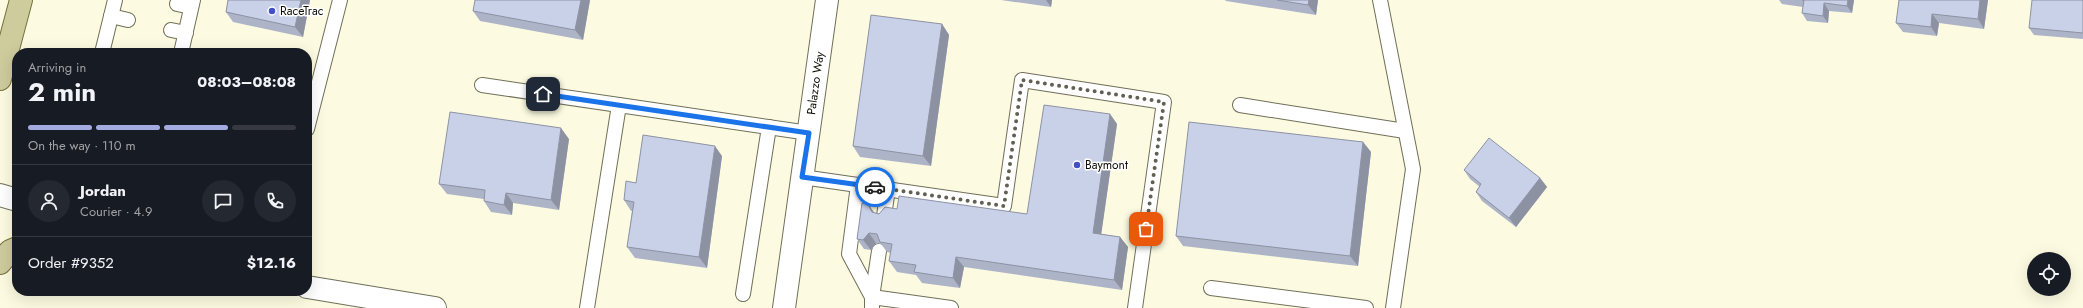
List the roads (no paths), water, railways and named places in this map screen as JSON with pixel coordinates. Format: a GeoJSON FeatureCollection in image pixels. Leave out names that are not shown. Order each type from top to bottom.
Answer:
{"type":"FeatureCollection","features":[{"type":"Feature","properties":{"kind":"main road"},"geometry":{"type":"LineString","coordinates":[[0,80],[21,0]]}},
{"type":"Feature","properties":{"kind":"main road"},"geometry":{"type":"LineString","coordinates":[[0,263],[12,250]]}},
{"type":"Feature","properties":{"kind":"street","name":"Palazzo Way"},"geometry":{"type":"LineString","coordinates":[[784,308],[827,0]]}},
{"type":"Feature","properties":{"kind":"street"},"geometry":{"type":"LineString","coordinates":[[0,195],[12,199]]}},
{"type":"Feature","properties":{"kind":"street"},"geometry":{"type":"LineString","coordinates":[[312,287],[429,307]]}},
{"type":"Feature","properties":{"kind":"street"},"geometry":{"type":"LineString","coordinates":[[338,292],[356,308]]}},
{"type":"Feature","properties":{"kind":"lane"},"geometry":{"type":"LineString","coordinates":[[104,48],[115,0]]}},
{"type":"Feature","properties":{"kind":"lane"},"geometry":{"type":"LineString","coordinates":[[312,86],[340,0]]}},
{"type":"Feature","properties":{"kind":"lane"},"geometry":{"type":"LineString","coordinates":[[1380,0],[1413,169],[1393,308]]}},
{"type":"Feature","properties":{"kind":"lane"},"geometry":{"type":"LineString","coordinates":[[177,4],[192,4],[184,48]]}},
{"type":"Feature","properties":{"kind":"lane"},"geometry":{"type":"LineString","coordinates":[[111,16],[128,20]]}},
{"type":"Feature","properties":{"kind":"lane"},"geometry":{"type":"LineString","coordinates":[[171,30],[186,33]]}},
{"type":"Feature","properties":{"kind":"lane"},"geometry":{"type":"LineString","coordinates":[[802,177],[1004,206],[1022,80],[1164,102],[1135,308]]}},
{"type":"Feature","properties":{"kind":"lane"},"geometry":{"type":"LineString","coordinates":[[482,85],[809,133]]}},
{"type":"Feature","properties":{"kind":"lane"},"geometry":{"type":"LineString","coordinates":[[587,308],[620,105]]}},
{"type":"Feature","properties":{"kind":"lane"},"geometry":{"type":"LineString","coordinates":[[1240,105],[1405,131]]}},
{"type":"Feature","properties":{"kind":"lane"},"geometry":{"type":"LineString","coordinates":[[743,294],[769,127]]}},
{"type":"Feature","properties":{"kind":"lane"},"geometry":{"type":"LineString","coordinates":[[858,185],[849,254],[872,302]]}},
{"type":"Feature","properties":{"kind":"lane"},"geometry":{"type":"LineString","coordinates":[[884,216],[888,189]]}},
{"type":"Feature","properties":{"kind":"lane"},"geometry":{"type":"LineString","coordinates":[[872,302],[879,251]]}},
{"type":"Feature","properties":{"kind":"lane"},"geometry":{"type":"LineString","coordinates":[[1211,288],[1366,308]]}},
{"type":"Feature","properties":{"kind":"lane"},"geometry":{"type":"LineString","coordinates":[[872,302],[951,308]]}},
{"type":"Feature","properties":{"kind":"place","name":"RaceTrac"},"geometry":{"type":"Point","coordinates":[272,11]}},
{"type":"Feature","properties":{"kind":"place","name":"Baymont"},"geometry":{"type":"Point","coordinates":[1077,165]}}]}
